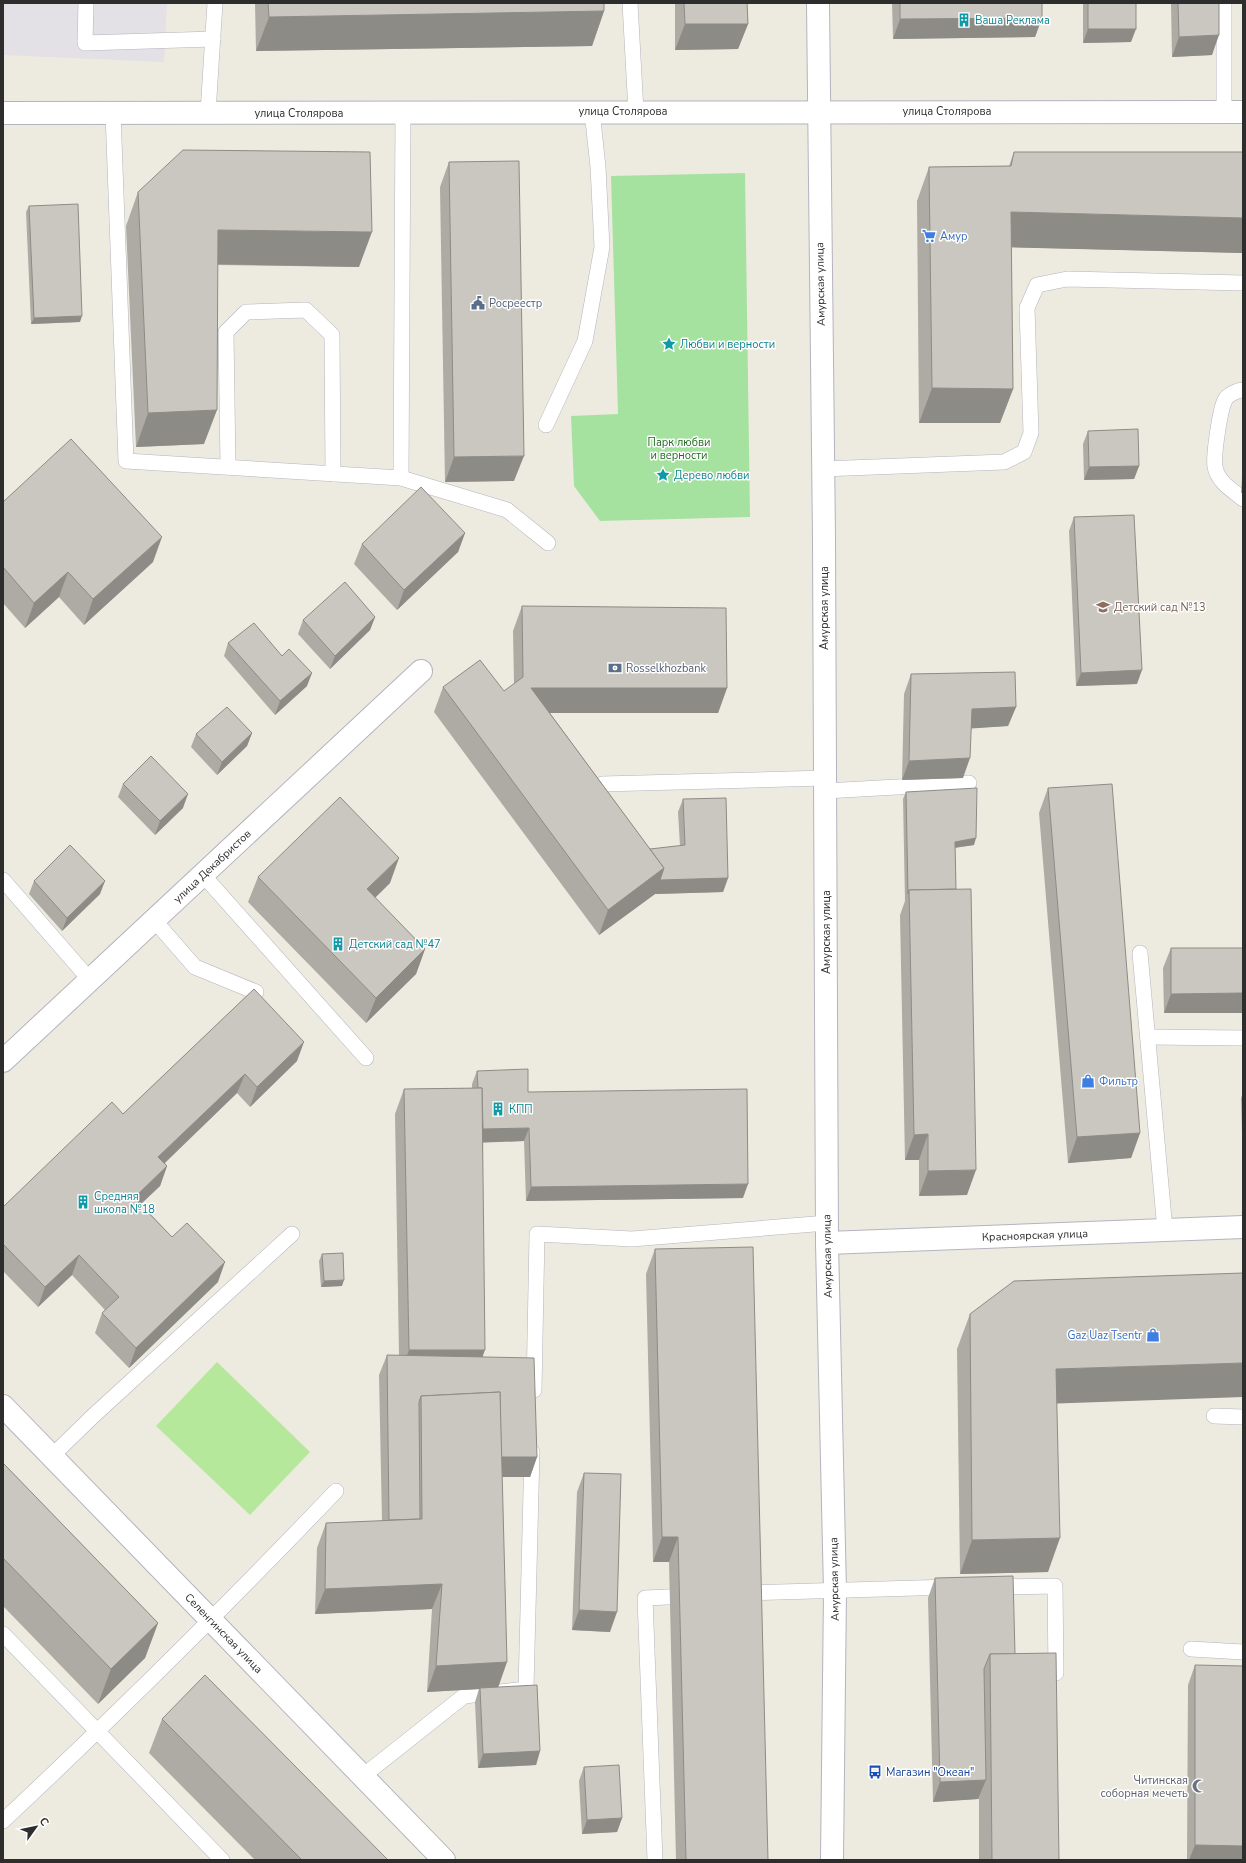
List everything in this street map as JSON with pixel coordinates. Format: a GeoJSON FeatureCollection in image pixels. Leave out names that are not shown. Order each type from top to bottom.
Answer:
{"type":"FeatureCollection","features":[{"type":"Feature","properties":{"kind":"street","name":"Амурская улица"},"geometry":{"type":"LineString","coordinates":[[818,3],[822,468],[824,538],[827,1233],[835,1591],[832,1860]]}},
{"type":"Feature","properties":{"kind":"street","name":"улица Столярова"},"geometry":{"type":"LineString","coordinates":[[3,113],[592,111],[1234,112]]}},
{"type":"Feature","properties":{"kind":"street","name":"улица Декабристов"},"geometry":{"type":"LineString","coordinates":[[3,1061],[421,671]]}},
{"type":"Feature","properties":{"kind":"street","name":"Красноярская улица"},"geometry":{"type":"LineString","coordinates":[[827,1233],[1165,1230],[1243,1227]]}},
{"type":"Feature","properties":{"kind":"street","name":"Селенгинская улица"},"geometry":{"type":"LineString","coordinates":[[3,1406],[444,1860]]}},
{"type":"Feature","properties":{"kind":"lane"},"geometry":{"type":"LineString","coordinates":[[86,3],[85,43],[213,39]]}},
{"type":"Feature","properties":{"kind":"lane"},"geometry":{"type":"LineString","coordinates":[[208,113],[215,3]]}},
{"type":"Feature","properties":{"kind":"lane"},"geometry":{"type":"LineString","coordinates":[[630,3],[636,112]]}},
{"type":"Feature","properties":{"kind":"lane"},"geometry":{"type":"LineString","coordinates":[[1224,3],[1234,112]]}},
{"type":"Feature","properties":{"kind":"lane"},"geometry":{"type":"LineString","coordinates":[[546,425],[585,341],[602,247],[598,167],[592,111]]}},
{"type":"Feature","properties":{"kind":"lane"},"geometry":{"type":"LineString","coordinates":[[401,478],[403,112]]}},
{"type":"Feature","properties":{"kind":"lane"},"geometry":{"type":"LineString","coordinates":[[113,113],[126,461],[401,478],[507,510],[548,543]]}},
{"type":"Feature","properties":{"kind":"lane"},"geometry":{"type":"LineString","coordinates":[[822,468],[1004,462],[1024,452],[1030,432],[1027,308],[1037,285],[1067,278],[1243,283]]}},
{"type":"Feature","properties":{"kind":"lane"},"geometry":{"type":"LineString","coordinates":[[228,467],[226,332],[246,312],[306,310],[332,336],[333,474]]}},
{"type":"Feature","properties":{"kind":"lane"},"geometry":{"type":"LineString","coordinates":[[1243,390],[1239,390],[1225,399],[1219,418],[1215,467],[1222,483],[1243,498]]}},
{"type":"Feature","properties":{"kind":"lane"},"geometry":{"type":"LineString","coordinates":[[602,784],[969,783]]}},
{"type":"Feature","properties":{"kind":"lane"},"geometry":{"type":"LineString","coordinates":[[203,875],[366,1058]]}},
{"type":"Feature","properties":{"kind":"lane"},"geometry":{"type":"LineString","coordinates":[[3,880],[90,980]]}},
{"type":"Feature","properties":{"kind":"lane"},"geometry":{"type":"LineString","coordinates":[[154,920],[195,967],[256,992]]}},
{"type":"Feature","properties":{"kind":"lane"},"geometry":{"type":"LineString","coordinates":[[1140,952],[1165,1230]]}},
{"type":"Feature","properties":{"kind":"lane"},"geometry":{"type":"LineString","coordinates":[[1148,1037],[1243,1038]]}},
{"type":"Feature","properties":{"kind":"lane"},"geometry":{"type":"LineString","coordinates":[[533,1402],[537,1234],[632,1239],[827,1233]]}},
{"type":"Feature","properties":{"kind":"lane"},"geometry":{"type":"LineString","coordinates":[[52,1456],[92,1417],[292,1234]]}},
{"type":"Feature","properties":{"kind":"lane"},"geometry":{"type":"LineString","coordinates":[[1214,1416],[1243,1417]]}},
{"type":"Feature","properties":{"kind":"lane"},"geometry":{"type":"LineString","coordinates":[[363,1776],[464,1696],[526,1689],[533,1434]]}},
{"type":"Feature","properties":{"kind":"lane"},"geometry":{"type":"LineString","coordinates":[[3,1821],[98,1732],[212,1620],[336,1490]]}},
{"type":"Feature","properties":{"kind":"lane"},"geometry":{"type":"LineString","coordinates":[[730,1594],[835,1591],[896,1587],[1055,1586],[1056,1688]]}},
{"type":"Feature","properties":{"kind":"lane"},"geometry":{"type":"LineString","coordinates":[[655,1860],[645,1598],[707,1595]]}},
{"type":"Feature","properties":{"kind":"lane"},"geometry":{"type":"LineString","coordinates":[[3,1634],[222,1860]]}},
{"type":"Feature","properties":{"kind":"lane"},"geometry":{"type":"LineString","coordinates":[[1191,1649],[1243,1652]]}},
{"type":"Feature","properties":{"kind":"shaded area"},"geometry":{"type":"Polygon","coordinates":[[[3,3],[167,3],[164,62],[3,55],[3,3]]]}},
{"type":"Feature","properties":{"kind":"green space","name":"Парк любви и верности"},"geometry":{"type":"Polygon","coordinates":[[[745,173],[750,517],[600,521],[574,486],[571,416],[618,414],[611,176],[745,173]]]}},
{"type":"Feature","properties":{"kind":"green space"},"geometry":{"type":"Polygon","coordinates":[[[217,1362],[310,1452],[250,1515],[156,1426],[217,1362]]]}},
{"type":"Feature","properties":{"kind":"building"},"geometry":{"type":"Polygon","coordinates":[[[268,3],[604,3],[604,11],[269,17],[268,3]]]}},
{"type":"Feature","properties":{"kind":"building"},"geometry":{"type":"Polygon","coordinates":[[[684,3],[747,3],[748,24],[685,24],[684,3]]]}},
{"type":"Feature","properties":{"kind":"building"},"geometry":{"type":"Polygon","coordinates":[[[900,3],[1042,3],[1042,18],[900,19],[900,3]]]}},
{"type":"Feature","properties":{"kind":"building"},"geometry":{"type":"Polygon","coordinates":[[[1088,3],[1136,3],[1136,29],[1088,29],[1088,3]]]}},
{"type":"Feature","properties":{"kind":"building"},"geometry":{"type":"Polygon","coordinates":[[[1178,3],[1219,3],[1219,35],[1179,37],[1178,3]]]}},
{"type":"Feature","properties":{"kind":"building"},"geometry":{"type":"Polygon","coordinates":[[[183,150],[370,152],[372,232],[218,230],[217,410],[148,413],[138,192],[183,150]]]}},
{"type":"Feature","properties":{"kind":"building"},"geometry":{"type":"Polygon","coordinates":[[[1014,152],[1243,152],[1243,218],[1011,212],[1013,389],[932,388],[929,167],[1011,166],[1014,152]]]}},
{"type":"Feature","properties":{"kind":"building"},"geometry":{"type":"Polygon","coordinates":[[[519,161],[524,456],[454,457],[449,162],[519,161]]]}},
{"type":"Feature","properties":{"kind":"building"},"geometry":{"type":"Polygon","coordinates":[[[78,204],[82,316],[34,318],[29,206],[78,204]]]}},
{"type":"Feature","properties":{"kind":"building"},"geometry":{"type":"Polygon","coordinates":[[[1138,429],[1139,466],[1089,467],[1088,431],[1138,429]]]}},
{"type":"Feature","properties":{"kind":"building"},"geometry":{"type":"Polygon","coordinates":[[[71,439],[162,537],[93,599],[68,572],[34,603],[3,567],[3,502],[71,439]]]}},
{"type":"Feature","properties":{"kind":"building"},"geometry":{"type":"Polygon","coordinates":[[[421,487],[465,533],[404,590],[362,544],[421,487]]]}},
{"type":"Feature","properties":{"kind":"building","name":"Детский сад №13"},"geometry":{"type":"Polygon","coordinates":[[[1134,515],[1142,670],[1081,673],[1074,517],[1134,515]]]}},
{"type":"Feature","properties":{"kind":"building"},"geometry":{"type":"Polygon","coordinates":[[[345,582],[375,617],[335,656],[303,620],[345,582]]]}},
{"type":"Feature","properties":{"kind":"building"},"geometry":{"type":"Polygon","coordinates":[[[522,606],[726,608],[727,688],[531,688],[664,868],[608,910],[443,687],[480,660],[504,691],[523,677],[522,606]]]}},
{"type":"Feature","properties":{"kind":"building"},"geometry":{"type":"Polygon","coordinates":[[[254,623],[282,656],[289,649],[312,673],[280,701],[228,643],[254,623]]]}},
{"type":"Feature","properties":{"kind":"building"},"geometry":{"type":"Polygon","coordinates":[[[1015,672],[1016,707],[972,709],[970,758],[909,761],[911,674],[1015,672]]]}},
{"type":"Feature","properties":{"kind":"building"},"geometry":{"type":"Polygon","coordinates":[[[227,707],[252,733],[222,762],[196,734],[227,707]]]}},
{"type":"Feature","properties":{"kind":"building"},"geometry":{"type":"Polygon","coordinates":[[[151,756],[188,794],[160,821],[123,784],[151,756]]]}},
{"type":"Feature","properties":{"kind":"building"},"geometry":{"type":"Polygon","coordinates":[[[1112,784],[1140,1133],[1077,1137],[1048,788],[1112,784]]]}},
{"type":"Feature","properties":{"kind":"building"},"geometry":{"type":"Polygon","coordinates":[[[977,788],[976,838],[955,842],[956,889],[909,890],[908,894],[906,792],[977,788]]]}},
{"type":"Feature","properties":{"kind":"building","name":"Детский сад №47"},"geometry":{"type":"Polygon","coordinates":[[[340,797],[399,858],[367,889],[425,949],[376,998],[258,877],[340,797]]]}},
{"type":"Feature","properties":{"kind":"building"},"geometry":{"type":"Polygon","coordinates":[[[726,798],[728,878],[660,880],[664,868],[650,849],[685,845],[683,799],[726,798]]]}},
{"type":"Feature","properties":{"kind":"building"},"geometry":{"type":"Polygon","coordinates":[[[70,845],[105,881],[67,918],[34,881],[70,845]]]}},
{"type":"Feature","properties":{"kind":"building"},"geometry":{"type":"Polygon","coordinates":[[[971,889],[976,1170],[928,1171],[928,1134],[914,1135],[909,890],[971,889]]]}},
{"type":"Feature","properties":{"kind":"building"},"geometry":{"type":"Polygon","coordinates":[[[1171,948],[1243,948],[1243,993],[1171,994],[1171,948]]]}},
{"type":"Feature","properties":{"kind":"building","name":"Средняя школа №18"},"geometry":{"type":"Polygon","coordinates":[[[254,989],[304,1042],[257,1087],[245,1074],[158,1157],[167,1166],[134,1198],[172,1237],[187,1223],[225,1262],[136,1348],[102,1313],[119,1297],[79,1255],[45,1287],[3,1244],[3,1207],[112,1102],[123,1114],[254,989]]]}},
{"type":"Feature","properties":{"kind":"building"},"geometry":{"type":"Polygon","coordinates":[[[528,1069],[528,1092],[747,1089],[748,1184],[531,1187],[529,1128],[483,1129],[482,1088],[478,1088],[477,1071],[528,1069]]]}},
{"type":"Feature","properties":{"kind":"building"},"geometry":{"type":"Polygon","coordinates":[[[482,1088],[485,1350],[409,1350],[404,1089],[482,1088]]]}},
{"type":"Feature","properties":{"kind":"building"},"geometry":{"type":"Polygon","coordinates":[[[753,1247],[768,1860],[686,1860],[678,1537],[662,1537],[655,1249],[753,1247]]]}},
{"type":"Feature","properties":{"kind":"building"},"geometry":{"type":"Polygon","coordinates":[[[343,1253],[344,1280],[324,1281],[322,1254],[343,1253]]]}},
{"type":"Feature","properties":{"kind":"building"},"geometry":{"type":"Polygon","coordinates":[[[1243,1273],[1243,1363],[1056,1369],[1060,1538],[972,1540],[970,1314],[1014,1281],[1243,1273]]]}},
{"type":"Feature","properties":{"kind":"building"},"geometry":{"type":"Polygon","coordinates":[[[387,1355],[534,1358],[537,1457],[501,1457],[500,1392],[421,1396],[419,1402],[420,1519],[389,1520],[387,1355]]]}},
{"type":"Feature","properties":{"kind":"building"},"geometry":{"type":"Polygon","coordinates":[[[500,1392],[507,1662],[436,1666],[442,1584],[325,1589],[326,1523],[422,1519],[421,1396],[500,1392]]]}},
{"type":"Feature","properties":{"kind":"building"},"geometry":{"type":"Polygon","coordinates":[[[3,1463],[158,1623],[111,1669],[3,1558],[3,1463]]]}},
{"type":"Feature","properties":{"kind":"building"},"geometry":{"type":"Polygon","coordinates":[[[584,1473],[621,1474],[617,1612],[579,1610],[584,1473]]]}},
{"type":"Feature","properties":{"kind":"building"},"geometry":{"type":"Polygon","coordinates":[[[1013,1576],[1015,1654],[990,1654],[984,1669],[986,1780],[940,1782],[935,1578],[1013,1576]]]}},
{"type":"Feature","properties":{"kind":"building"},"geometry":{"type":"Polygon","coordinates":[[[1056,1653],[1059,1860],[992,1860],[990,1654],[1056,1653]]]}},
{"type":"Feature","properties":{"kind":"building"},"geometry":{"type":"Polygon","coordinates":[[[1195,1665],[1243,1666],[1243,1846],[1195,1845],[1195,1665]]]}},
{"type":"Feature","properties":{"kind":"building"},"geometry":{"type":"Polygon","coordinates":[[[205,1675],[388,1860],[302,1860],[162,1719],[205,1675]]]}},
{"type":"Feature","properties":{"kind":"building"},"geometry":{"type":"Polygon","coordinates":[[[537,1685],[540,1751],[483,1754],[480,1688],[537,1685]]]}},
{"type":"Feature","properties":{"kind":"building"},"geometry":{"type":"Polygon","coordinates":[[[619,1765],[622,1818],[587,1820],[584,1767],[619,1765]]]}},
{"type":"Feature","properties":{"kind":"place","name":"Ваша Реклама"},"geometry":{"type":"Point","coordinates":[964,20]}},
{"type":"Feature","properties":{"kind":"place","name":"Амур"},"geometry":{"type":"Point","coordinates":[929,236]}},
{"type":"Feature","properties":{"kind":"place","name":"Росреестр"},"geometry":{"type":"Point","coordinates":[478,303]}},
{"type":"Feature","properties":{"kind":"place","name":"Любви и верности"},"geometry":{"type":"Point","coordinates":[669,344]}},
{"type":"Feature","properties":{"kind":"place","name":"Дерево любви"},"geometry":{"type":"Point","coordinates":[663,475]}},
{"type":"Feature","properties":{"kind":"place","name":"Детский сад №13"},"geometry":{"type":"Point","coordinates":[1103,607]}},
{"type":"Feature","properties":{"kind":"place","name":"Rosselkhozbank"},"geometry":{"type":"Point","coordinates":[615,668]}},
{"type":"Feature","properties":{"kind":"place","name":"Детский сад №47"},"geometry":{"type":"Point","coordinates":[338,944]}},
{"type":"Feature","properties":{"kind":"place","name":"Фильтр"},"geometry":{"type":"Point","coordinates":[1088,1081]}},
{"type":"Feature","properties":{"kind":"place","name":"КПП"},"geometry":{"type":"Point","coordinates":[498,1109]}},
{"type":"Feature","properties":{"kind":"place","name":"Средняя школа №18"},"geometry":{"type":"Point","coordinates":[83,1202]}},
{"type":"Feature","properties":{"kind":"place","name":"Gaz Uaz Tsentr"},"geometry":{"type":"Point","coordinates":[1153,1335]}},
{"type":"Feature","properties":{"kind":"place","name":"Магазин \"Океан\""},"geometry":{"type":"Point","coordinates":[875,1772]}},
{"type":"Feature","properties":{"kind":"place","name":"Читинская соборная мечеть"},"geometry":{"type":"Point","coordinates":[1199,1786]}}]}
